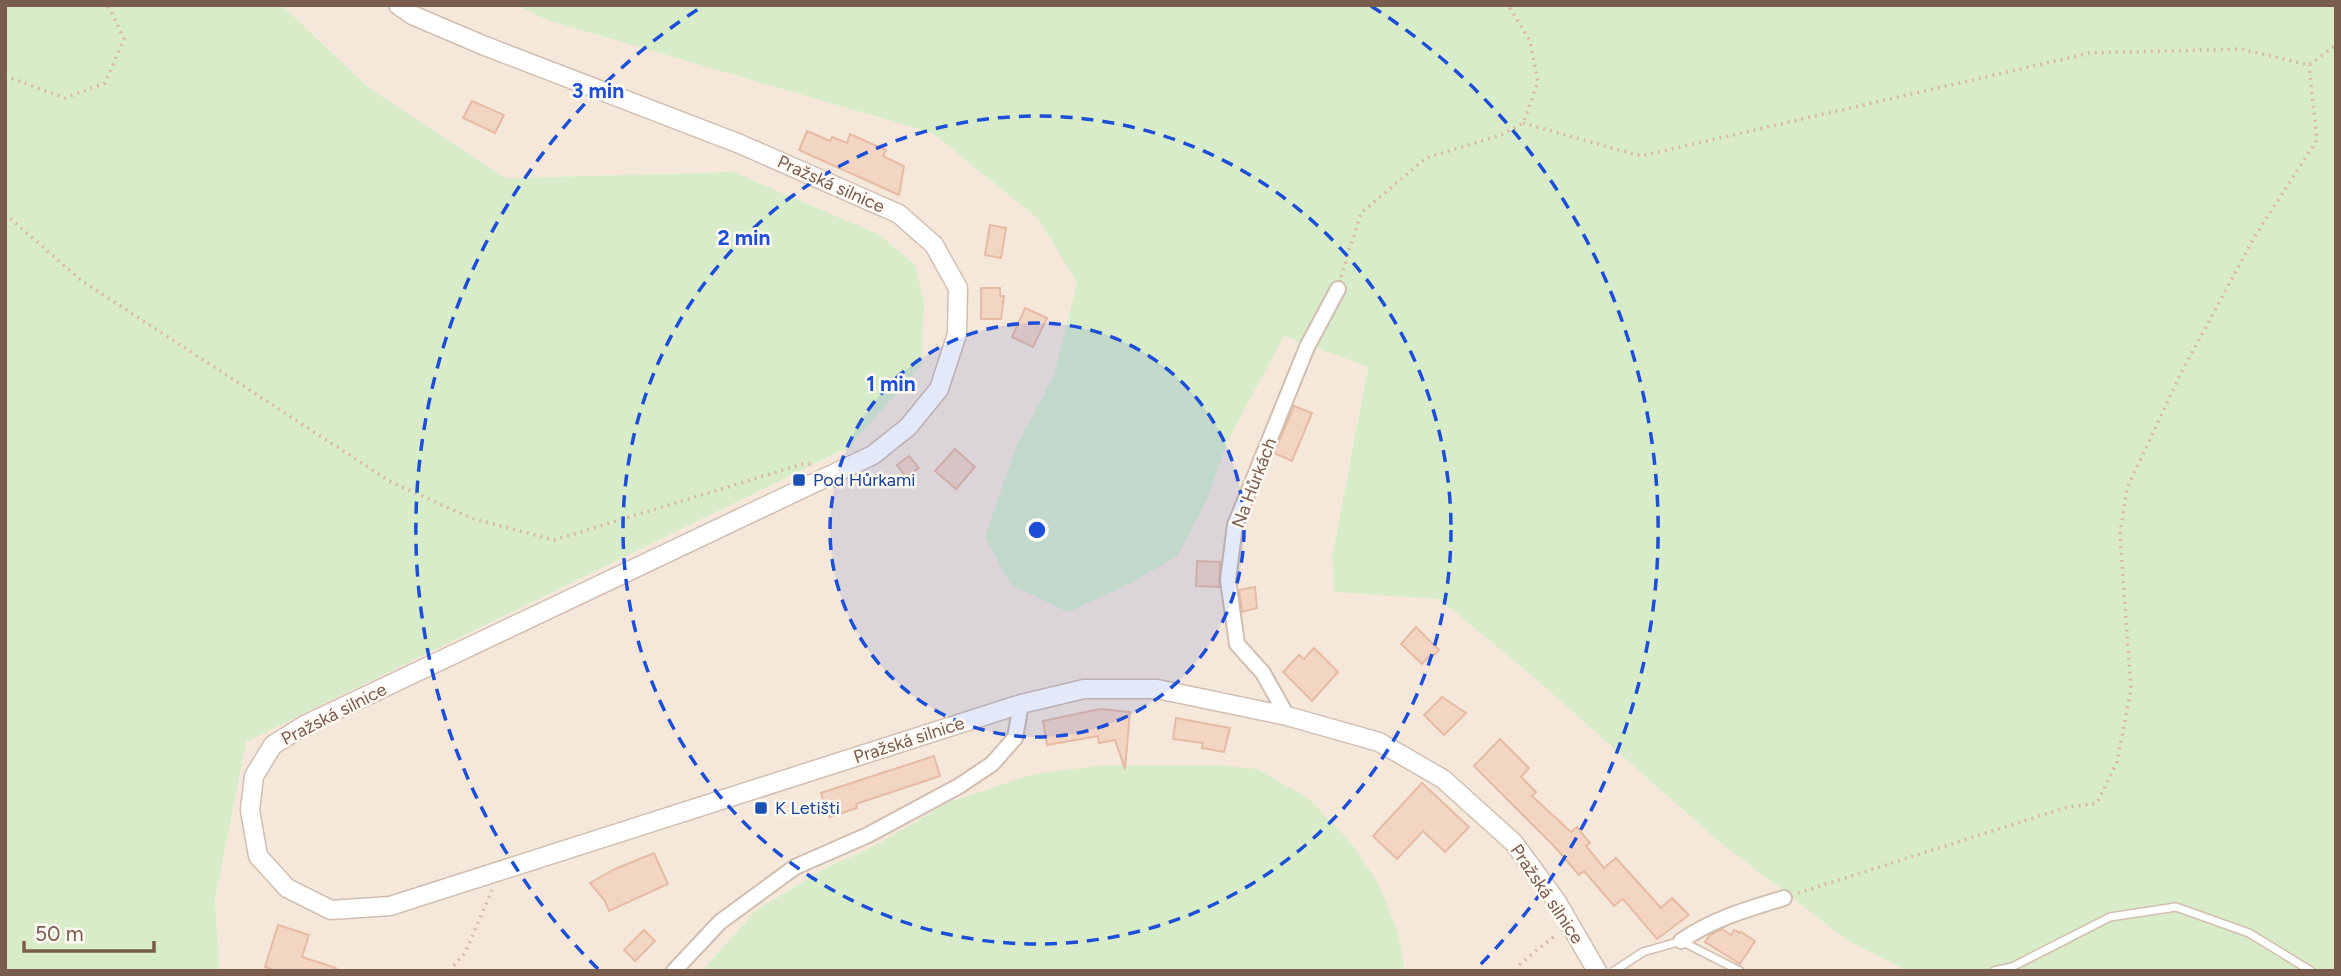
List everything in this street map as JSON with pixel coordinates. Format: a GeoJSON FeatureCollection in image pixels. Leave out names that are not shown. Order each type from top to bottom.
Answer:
{"type":"FeatureCollection","features":[{"type":"Feature","properties":{"kind":"street","name":"Pražská silnice"},"geometry":{"type":"LineString","coordinates":[[398,5],[412,15],[485,46],[740,144],[899,214],[934,245],[958,288],[957,334],[939,389],[908,428],[873,455],[305,726],[273,745],[254,776],[250,810],[258,856],[287,888],[331,910],[390,906],[1021,704],[1084,689],[1157,689],[1287,716],[1379,742],[1443,779],[1514,843],[1557,902],[1597,971]]}},
{"type":"Feature","properties":{"kind":"street","name":"Na Hůrkách"},"geometry":{"type":"LineString","coordinates":[[1287,716],[1263,673],[1237,644],[1228,580],[1235,526],[1307,347],[1338,289]]}},
{"type":"Feature","properties":{"kind":"street"},"geometry":{"type":"LineString","coordinates":[[674,971],[720,922],[794,867],[879,829],[959,786],[992,764],[1014,738],[1021,704]]}},
{"type":"Feature","properties":{"kind":"street"},"geometry":{"type":"LineString","coordinates":[[1681,941],[1733,914],[1784,898]]}},
{"type":"Feature","properties":{"kind":"lane"},"geometry":{"type":"LineString","coordinates":[[1994,971],[2012,967],[2110,917],[2176,907],[2249,933],[2311,971]]}},
{"type":"Feature","properties":{"kind":"lane"},"geometry":{"type":"LineString","coordinates":[[1614,971],[1643,952],[1681,941],[1741,971]]}},
{"type":"Feature","properties":{"kind":"path"},"geometry":{"type":"LineString","coordinates":[[5,76],[65,98],[105,83],[124,39],[108,5]]}},
{"type":"Feature","properties":{"kind":"path"},"geometry":{"type":"LineString","coordinates":[[1338,289],[1361,213],[1426,158],[1501,135],[1523,123],[1538,82],[1530,41],[1508,5]]}},
{"type":"Feature","properties":{"kind":"path"},"geometry":{"type":"LineString","coordinates":[[1523,123],[1642,156],[2090,52],[2241,49],[2309,65],[2336,45]]}},
{"type":"Feature","properties":{"kind":"path"},"geometry":{"type":"LineString","coordinates":[[1784,898],[2064,808],[2097,803],[2117,762],[2131,690],[2120,534],[2127,488],[2181,373],[2255,236],[2317,140],[2309,65]]}},
{"type":"Feature","properties":{"kind":"path"},"geometry":{"type":"LineString","coordinates":[[5,214],[82,281],[391,482],[471,518],[554,540],[803,464],[815,464]]}},
{"type":"Feature","properties":{"kind":"path"},"geometry":{"type":"LineString","coordinates":[[449,971],[465,953],[500,871]]}},
{"type":"Feature","properties":{"kind":"path"},"geometry":{"type":"LineString","coordinates":[[1516,971],[1521,963],[1570,924]]}},
{"type":"Feature","properties":{"kind":"shaded area"},"geometry":{"type":"Polygon","coordinates":[[[282,5],[516,5],[547,20],[932,133],[1037,218],[1077,281],[1054,375],[1017,445],[1207,499],[1228,440],[1283,336],[1368,366],[1332,557],[1334,591],[1439,599],[1531,675],[1717,840],[1848,941],[1908,971],[1405,971],[1404,961],[1216,765],[1105,765],[878,844],[820,871],[755,911],[702,971],[220,971],[215,899],[245,742],[849,447],[733,172],[505,178],[369,88],[282,5]]]}},
{"type":"Feature","properties":{"kind":"green space"},"geometry":{"type":"Polygon","coordinates":[[[5,5],[282,5],[369,88],[505,178],[733,172],[880,235],[915,265],[924,302],[922,364],[849,447],[246,742],[215,899],[220,971],[5,971],[5,5]]]}},
{"type":"Feature","properties":{"kind":"green space"},"geometry":{"type":"Polygon","coordinates":[[[516,5],[2336,5],[2336,971],[1908,971],[1848,941],[1717,840],[1531,675],[1439,599],[1334,592],[1332,557],[1368,367],[1284,336],[1228,440],[1207,499],[1178,555],[1131,583],[1068,612],[1011,585],[985,537],[1017,445],[1054,375],[1077,282],[1037,218],[932,133],[547,20],[516,5]]]}},
{"type":"Feature","properties":{"kind":"green space"},"geometry":{"type":"Polygon","coordinates":[[[1105,765],[1216,765],[1257,769],[1309,799],[1349,840],[1378,883],[1398,932],[1405,971],[702,971],[755,911],[820,871],[878,844],[947,803],[1034,774],[1105,765]]]}},
{"type":"Feature","properties":{"kind":"building"},"geometry":{"type":"Polygon","coordinates":[[[472,101],[504,115],[495,133],[463,118],[472,101]]]}},
{"type":"Feature","properties":{"kind":"building"},"geometry":{"type":"Polygon","coordinates":[[[807,131],[830,141],[832,137],[847,143],[850,134],[886,150],[883,156],[904,166],[899,195],[799,150],[807,131]]]}},
{"type":"Feature","properties":{"kind":"building"},"geometry":{"type":"Polygon","coordinates":[[[990,225],[1006,228],[1001,258],[985,255],[990,225]]]}},
{"type":"Feature","properties":{"kind":"building"},"geometry":{"type":"Polygon","coordinates":[[[981,288],[1000,288],[1000,296],[1004,296],[1001,319],[981,319],[981,288]]]}},
{"type":"Feature","properties":{"kind":"building"},"geometry":{"type":"Polygon","coordinates":[[[1025,308],[1047,318],[1033,347],[1012,337],[1025,308]]]}},
{"type":"Feature","properties":{"kind":"building"},"geometry":{"type":"Polygon","coordinates":[[[1294,406],[1312,413],[1292,461],[1274,453],[1294,406]]]}},
{"type":"Feature","properties":{"kind":"building"},"geometry":{"type":"Polygon","coordinates":[[[955,449],[975,467],[956,489],[935,471],[955,449]]]}},
{"type":"Feature","properties":{"kind":"building"},"geometry":{"type":"Polygon","coordinates":[[[909,456],[919,468],[906,477],[897,465],[909,456]]]}},
{"type":"Feature","properties":{"kind":"building"},"geometry":{"type":"Polygon","coordinates":[[[1197,561],[1220,562],[1219,587],[1196,586],[1197,561]]]}},
{"type":"Feature","properties":{"kind":"building"},"geometry":{"type":"Polygon","coordinates":[[[1255,587],[1257,608],[1242,612],[1239,590],[1255,587]]]}},
{"type":"Feature","properties":{"kind":"building"},"geometry":{"type":"Polygon","coordinates":[[[1416,627],[1439,650],[1422,664],[1401,644],[1416,627]]]}},
{"type":"Feature","properties":{"kind":"building"},"geometry":{"type":"Polygon","coordinates":[[[1314,648],[1338,672],[1312,701],[1283,672],[1299,655],[1304,659],[1314,648]]]}},
{"type":"Feature","properties":{"kind":"building"},"geometry":{"type":"Polygon","coordinates":[[[1442,697],[1466,713],[1444,735],[1424,715],[1442,697]]]}},
{"type":"Feature","properties":{"kind":"building"},"geometry":{"type":"Polygon","coordinates":[[[1100,709],[1130,712],[1125,769],[1115,740],[1099,743],[1098,736],[1047,745],[1043,721],[1100,709]]]}},
{"type":"Feature","properties":{"kind":"building"},"geometry":{"type":"Polygon","coordinates":[[[1176,718],[1230,728],[1224,752],[1202,748],[1203,743],[1173,739],[1176,718]]]}},
{"type":"Feature","properties":{"kind":"building"},"geometry":{"type":"Polygon","coordinates":[[[1500,739],[1529,768],[1521,777],[1536,792],[1532,796],[1571,832],[1577,827],[1590,843],[1586,846],[1604,868],[1616,858],[1661,908],[1672,898],[1689,915],[1657,939],[1623,899],[1614,906],[1584,871],[1579,875],[1555,847],[1474,766],[1500,739]]]}},
{"type":"Feature","properties":{"kind":"building"},"geometry":{"type":"Polygon","coordinates":[[[934,756],[940,776],[856,804],[857,808],[830,817],[828,814],[821,793],[934,756]]]}},
{"type":"Feature","properties":{"kind":"building"},"geometry":{"type":"Polygon","coordinates":[[[1422,783],[1469,827],[1445,852],[1423,831],[1397,859],[1373,836],[1422,783]]]}},
{"type":"Feature","properties":{"kind":"building"},"geometry":{"type":"Polygon","coordinates":[[[654,853],[668,884],[609,911],[605,901],[590,883],[654,853]]]}},
{"type":"Feature","properties":{"kind":"building"},"geometry":{"type":"Polygon","coordinates":[[[278,925],[309,935],[302,957],[336,968],[336,971],[277,971],[265,967],[278,925]]]}},
{"type":"Feature","properties":{"kind":"building"},"geometry":{"type":"Polygon","coordinates":[[[1722,929],[1731,935],[1734,930],[1741,932],[1755,941],[1740,964],[1705,942],[1710,935],[1722,929]]]}},
{"type":"Feature","properties":{"kind":"building"},"geometry":{"type":"Polygon","coordinates":[[[644,930],[655,941],[635,961],[624,950],[644,930]]]}},
{"type":"Feature","properties":{"kind":"place","name":"Pod Hůrkami"},"geometry":{"type":"Point","coordinates":[799,480]}},
{"type":"Feature","properties":{"kind":"place","name":"K Letišti"},"geometry":{"type":"Point","coordinates":[761,808]}}]}
